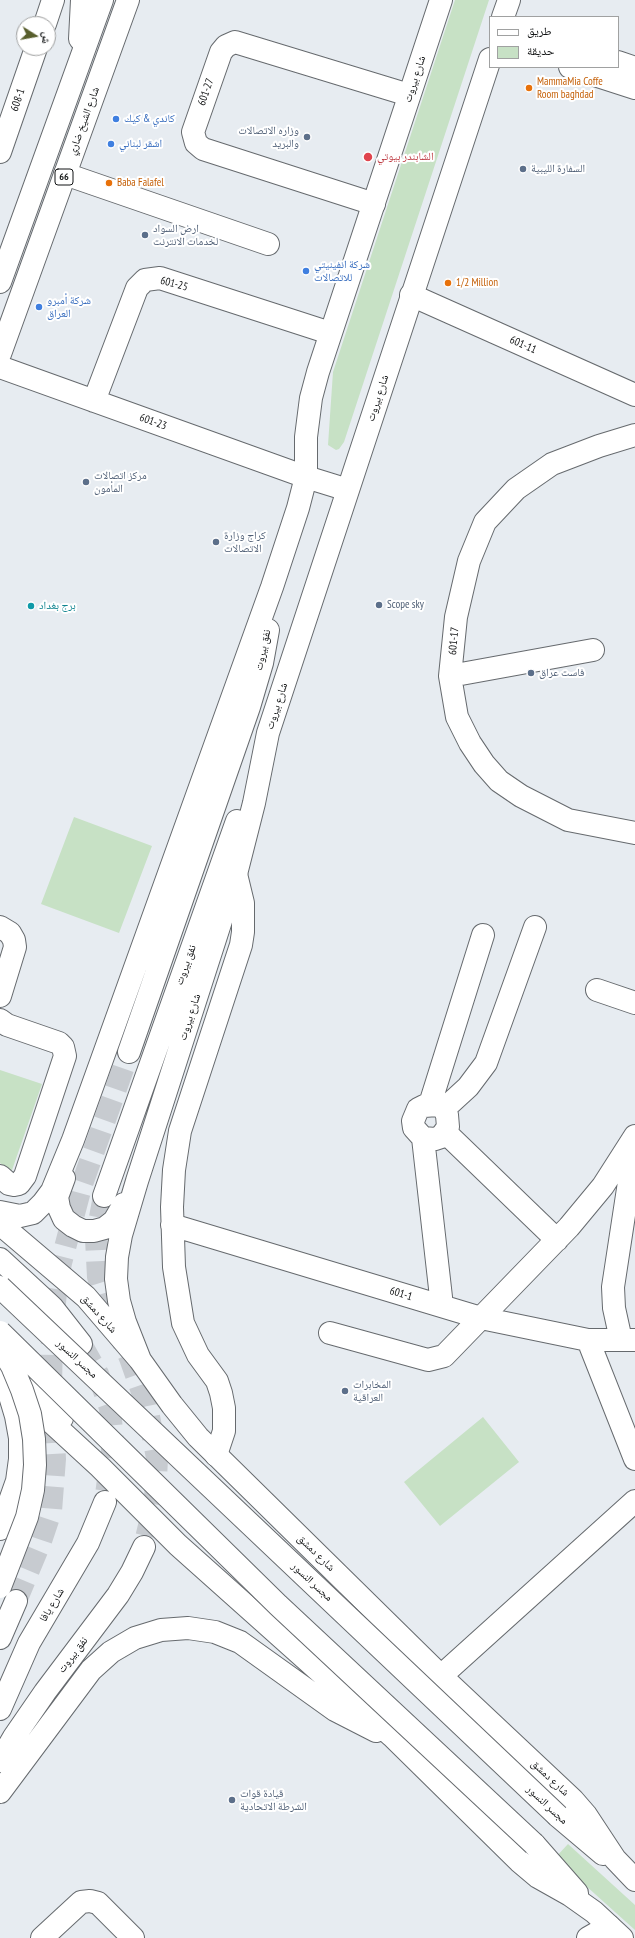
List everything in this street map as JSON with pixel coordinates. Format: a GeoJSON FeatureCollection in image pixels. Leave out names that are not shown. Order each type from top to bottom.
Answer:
{"type":"FeatureCollection","features":[{"type":"Feature","properties":{"kind":"main road"},"geometry":{"type":"LineString","coordinates":[[48,16],[53,0]]}},
{"type":"Feature","properties":{"kind":"main road"},"geometry":{"type":"LineString","coordinates":[[76,72],[81,34],[82,0]]}},
{"type":"Feature","properties":{"kind":"main road","name":"66"},"geometry":{"type":"LineString","coordinates":[[0,282],[102,0]]}},
{"type":"Feature","properties":{"kind":"main road","name":"شارع الشيخ ضاري"},"geometry":{"type":"LineString","coordinates":[[0,354],[128,0]]}},
{"type":"Feature","properties":{"kind":"main road","name":"شارع بيروت"},"geometry":{"type":"LineString","coordinates":[[0,1212],[20,1216],[33,1212],[43,1203],[52,1191],[73,1140],[272,587],[304,490],[306,477],[306,437],[310,404],[330,332],[441,0]]}},
{"type":"Feature","properties":{"kind":"main road"},"geometry":{"type":"LineString","coordinates":[[503,16],[509,0]]}},
{"type":"Feature","properties":{"kind":"main road","name":"601-27"},"geometry":{"type":"LineString","coordinates":[[374,204],[203,149],[196,143],[193,132],[221,52],[226,46],[235,42],[409,96]]}},
{"type":"Feature","properties":{"kind":"main road","name":"608-1"},"geometry":{"type":"LineString","coordinates":[[0,152],[33,56]]}},
{"type":"Feature","properties":{"kind":"main road","name":"شارع بيروت"},"geometry":{"type":"LineString","coordinates":[[140,1360],[125,1322],[119,1301],[116,1279],[117,1257],[121,1235],[236,874],[254,803],[268,733],[489,61]]}},
{"type":"Feature","properties":{"kind":"main road"},"geometry":{"type":"LineString","coordinates":[[619,62],[635,68]]}},
{"type":"Feature","properties":{"kind":"main road"},"geometry":{"type":"LineString","coordinates":[[573,68],[635,88]]}},
{"type":"Feature","properties":{"kind":"main road"},"geometry":{"type":"LineString","coordinates":[[65,174],[268,244]]}},
{"type":"Feature","properties":{"kind":"main road","name":"601-25"},"geometry":{"type":"LineString","coordinates":[[94,401],[137,288],[145,280],[160,278],[330,332]]}},
{"type":"Feature","properties":{"kind":"main road","name":"601-11"},"geometry":{"type":"LineString","coordinates":[[411,295],[635,395]]}},
{"type":"Feature","properties":{"kind":"main road","name":"601-23"},"geometry":{"type":"LineString","coordinates":[[0,367],[306,477],[348,490]]}},
{"type":"Feature","properties":{"kind":"main road","name":"601-17"},"geometry":{"type":"LineString","coordinates":[[635,435],[599,446],[552,464],[516,489],[485,522],[469,561],[456,617],[450,676],[457,717],[473,748],[499,781],[521,796],[568,820],[635,833]]}},
{"type":"Feature","properties":{"kind":"main road","name":"نفق بيروت"},"geometry":{"type":"LineString","coordinates":[[129,1052],[249,707],[262,663],[270,619],[272,587]]}},
{"type":"Feature","properties":{"kind":"main road"},"geometry":{"type":"LineString","coordinates":[[450,676],[593,650]]}},
{"type":"Feature","properties":{"kind":"main road","name":"نفق بيروت"},"geometry":{"type":"LineString","coordinates":[[104,1196],[268,733]]}},
{"type":"Feature","properties":{"kind":"main road"},"geometry":{"type":"LineString","coordinates":[[216,1455],[224,1431],[225,1418],[222,1398],[217,1381],[198,1355],[183,1323],[174,1267],[172,1225],[174,1170],[180,1131],[241,945],[243,932],[243,903],[236,874]]}},
{"type":"Feature","properties":{"kind":"main road"},"geometry":{"type":"LineString","coordinates":[[0,927],[10,933],[14,940],[15,948],[0,996]]}},
{"type":"Feature","properties":{"kind":"main road"},"geometry":{"type":"LineString","coordinates":[[442,1306],[423,1138],[414,1128],[413,1121],[418,1109],[437,1107],[468,1087],[486,1063],[535,927]]}},
{"type":"Feature","properties":{"kind":"main road"},"geometry":{"type":"LineString","coordinates":[[437,1107],[483,935]]}},
{"type":"Feature","properties":{"kind":"main road"},"geometry":{"type":"LineString","coordinates":[[597,990],[635,1003]]}},
{"type":"Feature","properties":{"kind":"main road"},"geometry":{"type":"LineString","coordinates":[[0,1020],[7,1025],[59,1043],[63,1047],[65,1056],[25,1176],[19,1184],[14,1185],[9,1184],[0,1176]]}},
{"type":"Feature","properties":{"kind":"main road"},"geometry":{"type":"LineString","coordinates":[[423,1138],[435,1139],[445,1132],[449,1121],[437,1107]]}},
{"type":"Feature","properties":{"kind":"main road"},"geometry":{"type":"LineString","coordinates":[[445,1132],[557,1240]]}},
{"type":"Feature","properties":{"kind":"main road"},"geometry":{"type":"LineString","coordinates":[[330,1333],[428,1360],[444,1356],[557,1240],[603,1186],[635,1136]]}},
{"type":"Feature","properties":{"kind":"main road"},"geometry":{"type":"LineString","coordinates":[[73,1140],[67,1170],[57,1197],[59,1208],[64,1218],[73,1226],[89,1231],[105,1228],[114,1221],[137,1181]]}},
{"type":"Feature","properties":{"kind":"main road"},"geometry":{"type":"LineString","coordinates":[[628,1340],[614,1308],[613,1288],[635,1142]]}},
{"type":"Feature","properties":{"kind":"main road","name":"شارع دمشق"},"geometry":{"type":"LineString","coordinates":[[0,1224],[86,1297],[140,1360],[172,1405],[198,1437],[441,1676],[573,1800],[586,1815],[615,1859],[631,1877]]}},
{"type":"Feature","properties":{"kind":"main road","name":"601-1"},"geometry":{"type":"LineString","coordinates":[[172,1225],[481,1318],[588,1340],[628,1340]]}},
{"type":"Feature","properties":{"kind":"main road"},"geometry":{"type":"LineString","coordinates":[[0,1259],[52,1307],[81,1344]]}},
{"type":"Feature","properties":{"kind":"main road","name":"مجسر النسور"},"geometry":{"type":"LineString","coordinates":[[0,1287],[558,1816],[631,1877]]}},
{"type":"Feature","properties":{"kind":"main road"},"geometry":{"type":"LineString","coordinates":[[0,1332],[278,1605],[534,1844],[608,1926]]}},
{"type":"Feature","properties":{"kind":"main road"},"geometry":{"type":"LineString","coordinates":[[588,1340],[635,1459]]}},
{"type":"Feature","properties":{"kind":"main road"},"geometry":{"type":"LineString","coordinates":[[0,1346],[39,1388],[100,1467]]}},
{"type":"Feature","properties":{"kind":"main road"},"geometry":{"type":"LineString","coordinates":[[0,1346],[12,1366],[30,1414],[34,1439],[35,1465],[33,1490],[8,1594],[0,1638]]}},
{"type":"Feature","properties":{"kind":"main road"},"geometry":{"type":"LineString","coordinates":[[0,1376],[100,1467],[178,1545],[392,1736],[519,1861],[538,1877],[570,1895],[608,1926]]}},
{"type":"Feature","properties":{"kind":"main road"},"geometry":{"type":"LineString","coordinates":[[0,1376],[10,1396],[16,1416],[20,1438],[20,1459],[15,1488],[0,1529]]}},
{"type":"Feature","properties":{"kind":"main road"},"geometry":{"type":"LineString","coordinates":[[441,1676],[635,1501]]}},
{"type":"Feature","properties":{"kind":"main road","name":"شارع يافا"},"geometry":{"type":"LineString","coordinates":[[0,1709],[12,1678],[29,1643],[88,1543],[105,1502]]}},
{"type":"Feature","properties":{"kind":"main road","name":"نفق بيروت"},"geometry":{"type":"LineString","coordinates":[[0,1761],[14,1737],[45,1692],[118,1595],[132,1572],[144,1547]]}},
{"type":"Feature","properties":{"kind":"main road"},"geometry":{"type":"LineString","coordinates":[[0,1792],[91,1670],[111,1652],[135,1638],[161,1630],[188,1628],[214,1632],[240,1642],[335,1710],[362,1726],[392,1736]]}},
{"type":"Feature","properties":{"kind":"main road"},"geometry":{"type":"LineString","coordinates":[[42,1938],[81,1902],[90,1901],[98,1903],[133,1938]]}},
{"type":"Feature","properties":{"kind":"main road"},"geometry":{"type":"LineString","coordinates":[[588,1938],[608,1926]]}},
{"type":"Feature","properties":{"kind":"green space"},"geometry":{"type":"Polygon","coordinates":[[[455,0],[489,0],[344,442],[339,449],[336,450],[328,445],[333,372],[455,0]]]}},
{"type":"Feature","properties":{"kind":"green space"},"geometry":{"type":"Polygon","coordinates":[[[74,817],[152,846],[119,933],[41,904],[74,817]]]}},
{"type":"Feature","properties":{"kind":"green space"},"geometry":{"type":"Polygon","coordinates":[[[0,1070],[42,1084],[11,1173],[0,1163],[0,1070]]]}},
{"type":"Feature","properties":{"kind":"green space"},"geometry":{"type":"Polygon","coordinates":[[[483,1417],[519,1462],[440,1526],[404,1482],[483,1417]]]}},
{"type":"Feature","properties":{"kind":"green space"},"geometry":{"type":"Polygon","coordinates":[[[568,1844],[635,1905],[635,1930],[555,1858],[568,1844]]]}},
{"type":"Feature","properties":{"kind":"tunnel"},"geometry":{"type":"LineString","coordinates":[[16,1601],[41,1541],[51,1511],[55,1459],[51,1389],[52,1335],[56,1292],[61,1263],[81,1187],[129,1052]]}},
{"type":"Feature","properties":{"kind":"tunnel"},"geometry":{"type":"LineString","coordinates":[[104,1196],[96,1239],[98,1277],[107,1306],[130,1358],[147,1406],[157,1458],[155,1500],[144,1547]]}},
{"type":"Feature","properties":{"kind":"tunnel"},"geometry":{"type":"LineString","coordinates":[[81,1344],[98,1374],[110,1408],[113,1443],[105,1502]]}},
{"type":"Feature","properties":{"kind":"place","name":"MammaMia Coffe Room baghdad"},"geometry":{"type":"Point","coordinates":[529,88]}},
{"type":"Feature","properties":{"kind":"place","name":"كاندي & كيك"},"geometry":{"type":"Point","coordinates":[116,119]}},
{"type":"Feature","properties":{"kind":"place","name":"وزاره الاتصالات والبريد"},"geometry":{"type":"Point","coordinates":[307,137]}},
{"type":"Feature","properties":{"kind":"place","name":"اشقر لبناني"},"geometry":{"type":"Point","coordinates":[111,144]}},
{"type":"Feature","properties":{"kind":"place","name":"الشابندر بيوتي"},"geometry":{"type":"Point","coordinates":[368,157]}},
{"type":"Feature","properties":{"kind":"place","name":"السفارة الليبية"},"geometry":{"type":"Point","coordinates":[523,169]}},
{"type":"Feature","properties":{"kind":"place","name":"Baba Falafel"},"geometry":{"type":"Point","coordinates":[109,183]}},
{"type":"Feature","properties":{"kind":"place","name":"ارض السواد لخدمات الانترنت"},"geometry":{"type":"Point","coordinates":[145,235]}},
{"type":"Feature","properties":{"kind":"place","name":"شركة انفينيتي للاتصالات"},"geometry":{"type":"Point","coordinates":[306,271]}},
{"type":"Feature","properties":{"kind":"place","name":"1/2 Million"},"geometry":{"type":"Point","coordinates":[448,283]}},
{"type":"Feature","properties":{"kind":"place","name":"شركة أمبرو العراق"},"geometry":{"type":"Point","coordinates":[39,307]}},
{"type":"Feature","properties":{"kind":"place","name":"مركز اتصالات المأمون"},"geometry":{"type":"Point","coordinates":[86,482]}},
{"type":"Feature","properties":{"kind":"place","name":"كراج وزارة الاتصالات"},"geometry":{"type":"Point","coordinates":[216,542]}},
{"type":"Feature","properties":{"kind":"place","name":"Scope sky"},"geometry":{"type":"Point","coordinates":[379,605]}},
{"type":"Feature","properties":{"kind":"place","name":"برج بغداد"},"geometry":{"type":"Point","coordinates":[31,606]}},
{"type":"Feature","properties":{"kind":"place","name":"فاست عراق"},"geometry":{"type":"Point","coordinates":[531,673]}},
{"type":"Feature","properties":{"kind":"place","name":"المخابرات العراقية"},"geometry":{"type":"Point","coordinates":[345,1391]}},
{"type":"Feature","properties":{"kind":"place","name":"قيادة قوات الشرطة الاتحادية"},"geometry":{"type":"Point","coordinates":[232,1800]}}]}
